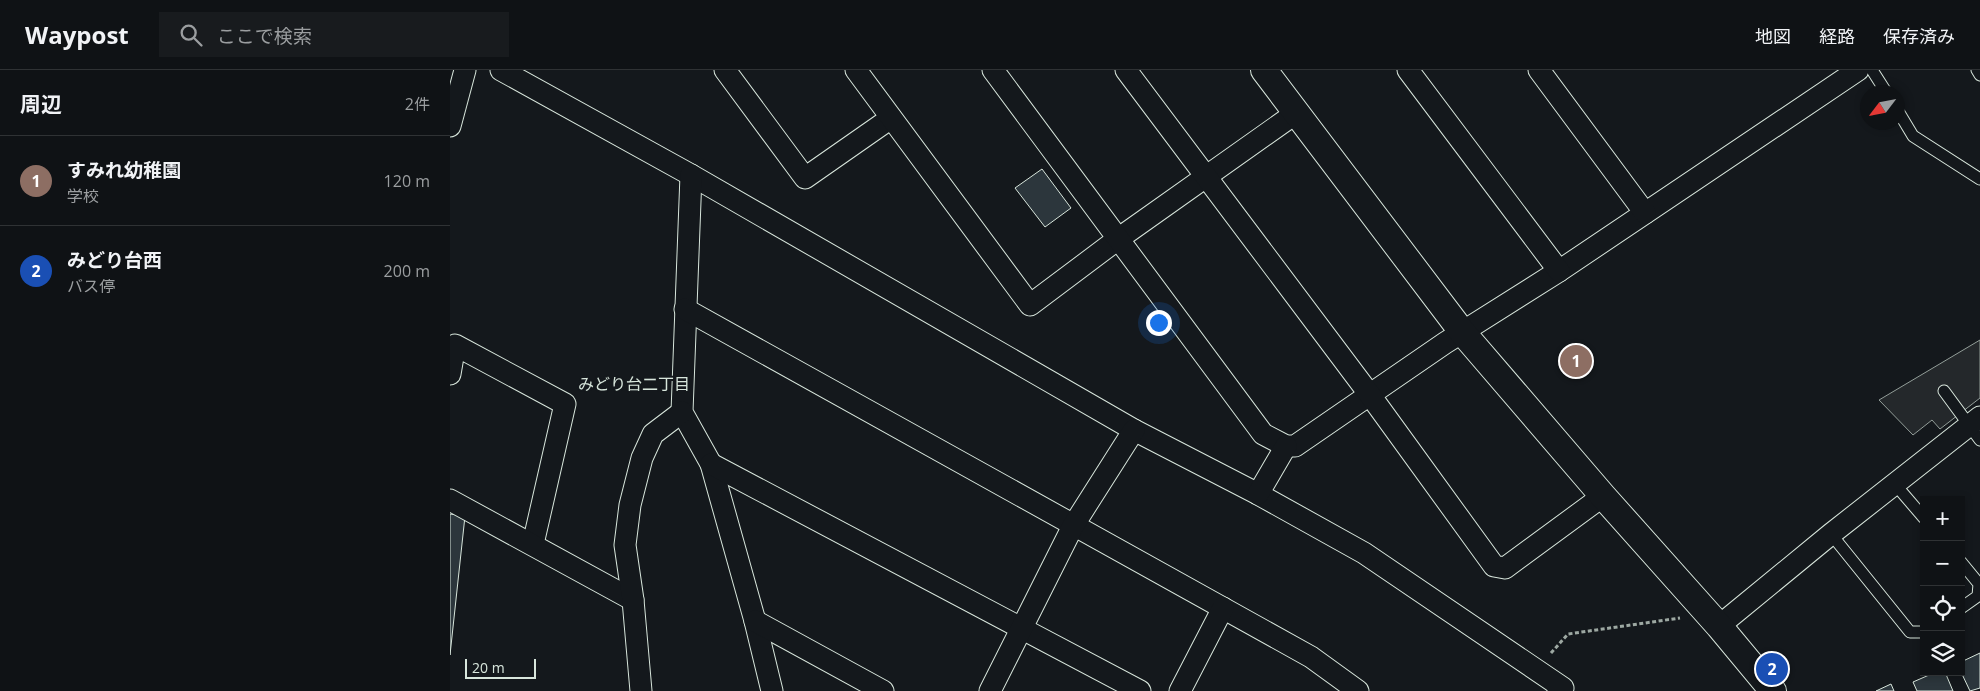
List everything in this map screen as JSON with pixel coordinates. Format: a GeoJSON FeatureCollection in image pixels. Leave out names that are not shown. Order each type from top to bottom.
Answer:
{"type":"FeatureCollection","features":[{"type":"Feature","properties":{"kind":"street"},"geometry":{"type":"LineString","coordinates":[[450,126],[465,70]]}},
{"type":"Feature","properties":{"kind":"street"},"geometry":{"type":"LineString","coordinates":[[501,70],[527,76],[691,175],[1134,430],[1258,494],[1364,553],[1563,688],[1558,691]]}},
{"type":"Feature","properties":{"kind":"street"},"geometry":{"type":"LineString","coordinates":[[725,70],[805,178],[891,118]]}},
{"type":"Feature","properties":{"kind":"street"},"geometry":{"type":"LineString","coordinates":[[856,70],[1030,305],[1118,238],[1296,113]]}},
{"type":"Feature","properties":{"kind":"street"},"geometry":{"type":"LineString","coordinates":[[993,70],[1263,434],[1286,446],[1295,446],[1860,70]]}},
{"type":"Feature","properties":{"kind":"street"},"geometry":{"type":"LineString","coordinates":[[1126,70],[1370,395],[1494,566],[1505,568],[1603,496]]}},
{"type":"Feature","properties":{"kind":"street"},"geometry":{"type":"LineString","coordinates":[[1264,70],[1463,333],[1603,496],[1719,626],[1773,691]]}},
{"type":"Feature","properties":{"kind":"street"},"geometry":{"type":"LineString","coordinates":[[1408,70],[1559,271]]}},
{"type":"Feature","properties":{"kind":"street"},"geometry":{"type":"LineString","coordinates":[[1539,70],[1645,214]]}},
{"type":"Feature","properties":{"kind":"street"},"geometry":{"type":"LineString","coordinates":[[691,175],[682,412],[711,464],[755,621],[772,691]]}},
{"type":"Feature","properties":{"kind":"street"},"geometry":{"type":"LineString","coordinates":[[685,309],[1311,657],[1358,691]]}},
{"type":"Feature","properties":{"kind":"street"},"geometry":{"type":"LineString","coordinates":[[450,374],[456,345],[565,404],[533,544]]}},
{"type":"Feature","properties":{"kind":"street"},"geometry":{"type":"LineString","coordinates":[[641,691],[626,545],[630,505],[642,458],[653,434],[682,412]]}},
{"type":"Feature","properties":{"kind":"street"},"geometry":{"type":"LineString","coordinates":[[1719,626],[1894,483],[1976,427]]}},
{"type":"Feature","properties":{"kind":"street"},"geometry":{"type":"LineString","coordinates":[[990,691],[1074,526],[1134,430]]}},
{"type":"Feature","properties":{"kind":"street"},"geometry":{"type":"LineString","coordinates":[[1258,494],[1286,446]]}},
{"type":"Feature","properties":{"kind":"street"},"geometry":{"type":"LineString","coordinates":[[711,464],[1140,691]]}},
{"type":"Feature","properties":{"kind":"street"},"geometry":{"type":"LineString","coordinates":[[450,500],[633,600]]}},
{"type":"Feature","properties":{"kind":"street"},"geometry":{"type":"LineString","coordinates":[[1180,691],[1223,608]]}},
{"type":"Feature","properties":{"kind":"street"},"geometry":{"type":"LineString","coordinates":[[755,621],[883,691]]}},
{"type":"Feature","properties":{"kind":"lane"},"geometry":{"type":"LineString","coordinates":[[1860,70],[1878,85]]}},
{"type":"Feature","properties":{"kind":"lane"},"geometry":{"type":"LineString","coordinates":[[1977,70],[1980,75]]}},
{"type":"Feature","properties":{"kind":"lane"},"geometry":{"type":"LineString","coordinates":[[1905,123],[1913,136],[1980,178]]}},
{"type":"Feature","properties":{"kind":"lane"},"geometry":{"type":"LineString","coordinates":[[1944,390],[1976,427]]}},
{"type":"Feature","properties":{"kind":"lane"},"geometry":{"type":"LineString","coordinates":[[1894,483],[1920,513]]}},
{"type":"Feature","properties":{"kind":"lane"},"geometry":{"type":"LineString","coordinates":[[1831,534],[1910,632],[1920,632]]}},
{"type":"Feature","properties":{"kind":"lane"},"geometry":{"type":"LineString","coordinates":[[1965,567],[1979,584],[1978,596],[1965,605]]}},
{"type":"Feature","properties":{"kind":"path"},"geometry":{"type":"LineString","coordinates":[[1540,672],[1554,648],[1568,634],[1688,617],[1702,607]]}},
{"type":"Feature","properties":{"kind":"shaded area"},"geometry":{"type":"Polygon","coordinates":[[[1980,340],[1980,398],[1940,429],[1932,420],[1913,435],[1879,400],[1980,340]]]}},
{"type":"Feature","properties":{"kind":"building"},"geometry":{"type":"Polygon","coordinates":[[[1042,169],[1071,208],[1045,227],[1015,188],[1042,169]]]}},
{"type":"Feature","properties":{"kind":"building"},"geometry":{"type":"Polygon","coordinates":[[[450,514],[465,516],[450,655],[450,514]]]}},
{"type":"Feature","properties":{"kind":"building"},"geometry":{"type":"Polygon","coordinates":[[[1980,653],[1980,688],[1970,691],[1963,676],[1965,676],[1965,660],[1980,653]]]}},
{"type":"Feature","properties":{"kind":"building"},"geometry":{"type":"Polygon","coordinates":[[[1927,676],[1947,676],[1953,691],[1917,691],[1913,682],[1927,676]]]}},
{"type":"Feature","properties":{"kind":"building"},"geometry":{"type":"Polygon","coordinates":[[[1891,684],[1894,691],[1876,691],[1891,684]]]}},
{"type":"Feature","properties":{"kind":"place","name":"すみれ幼稚園"},"geometry":{"type":"Point","coordinates":[1576,361]}},
{"type":"Feature","properties":{"kind":"place","name":"みどり台西"},"geometry":{"type":"Point","coordinates":[1772,669]}},
{"type":"Feature","properties":{"kind":"district","name":"みどり台二丁目"},"geometry":{"type":"Point","coordinates":[634,384]}}]}
